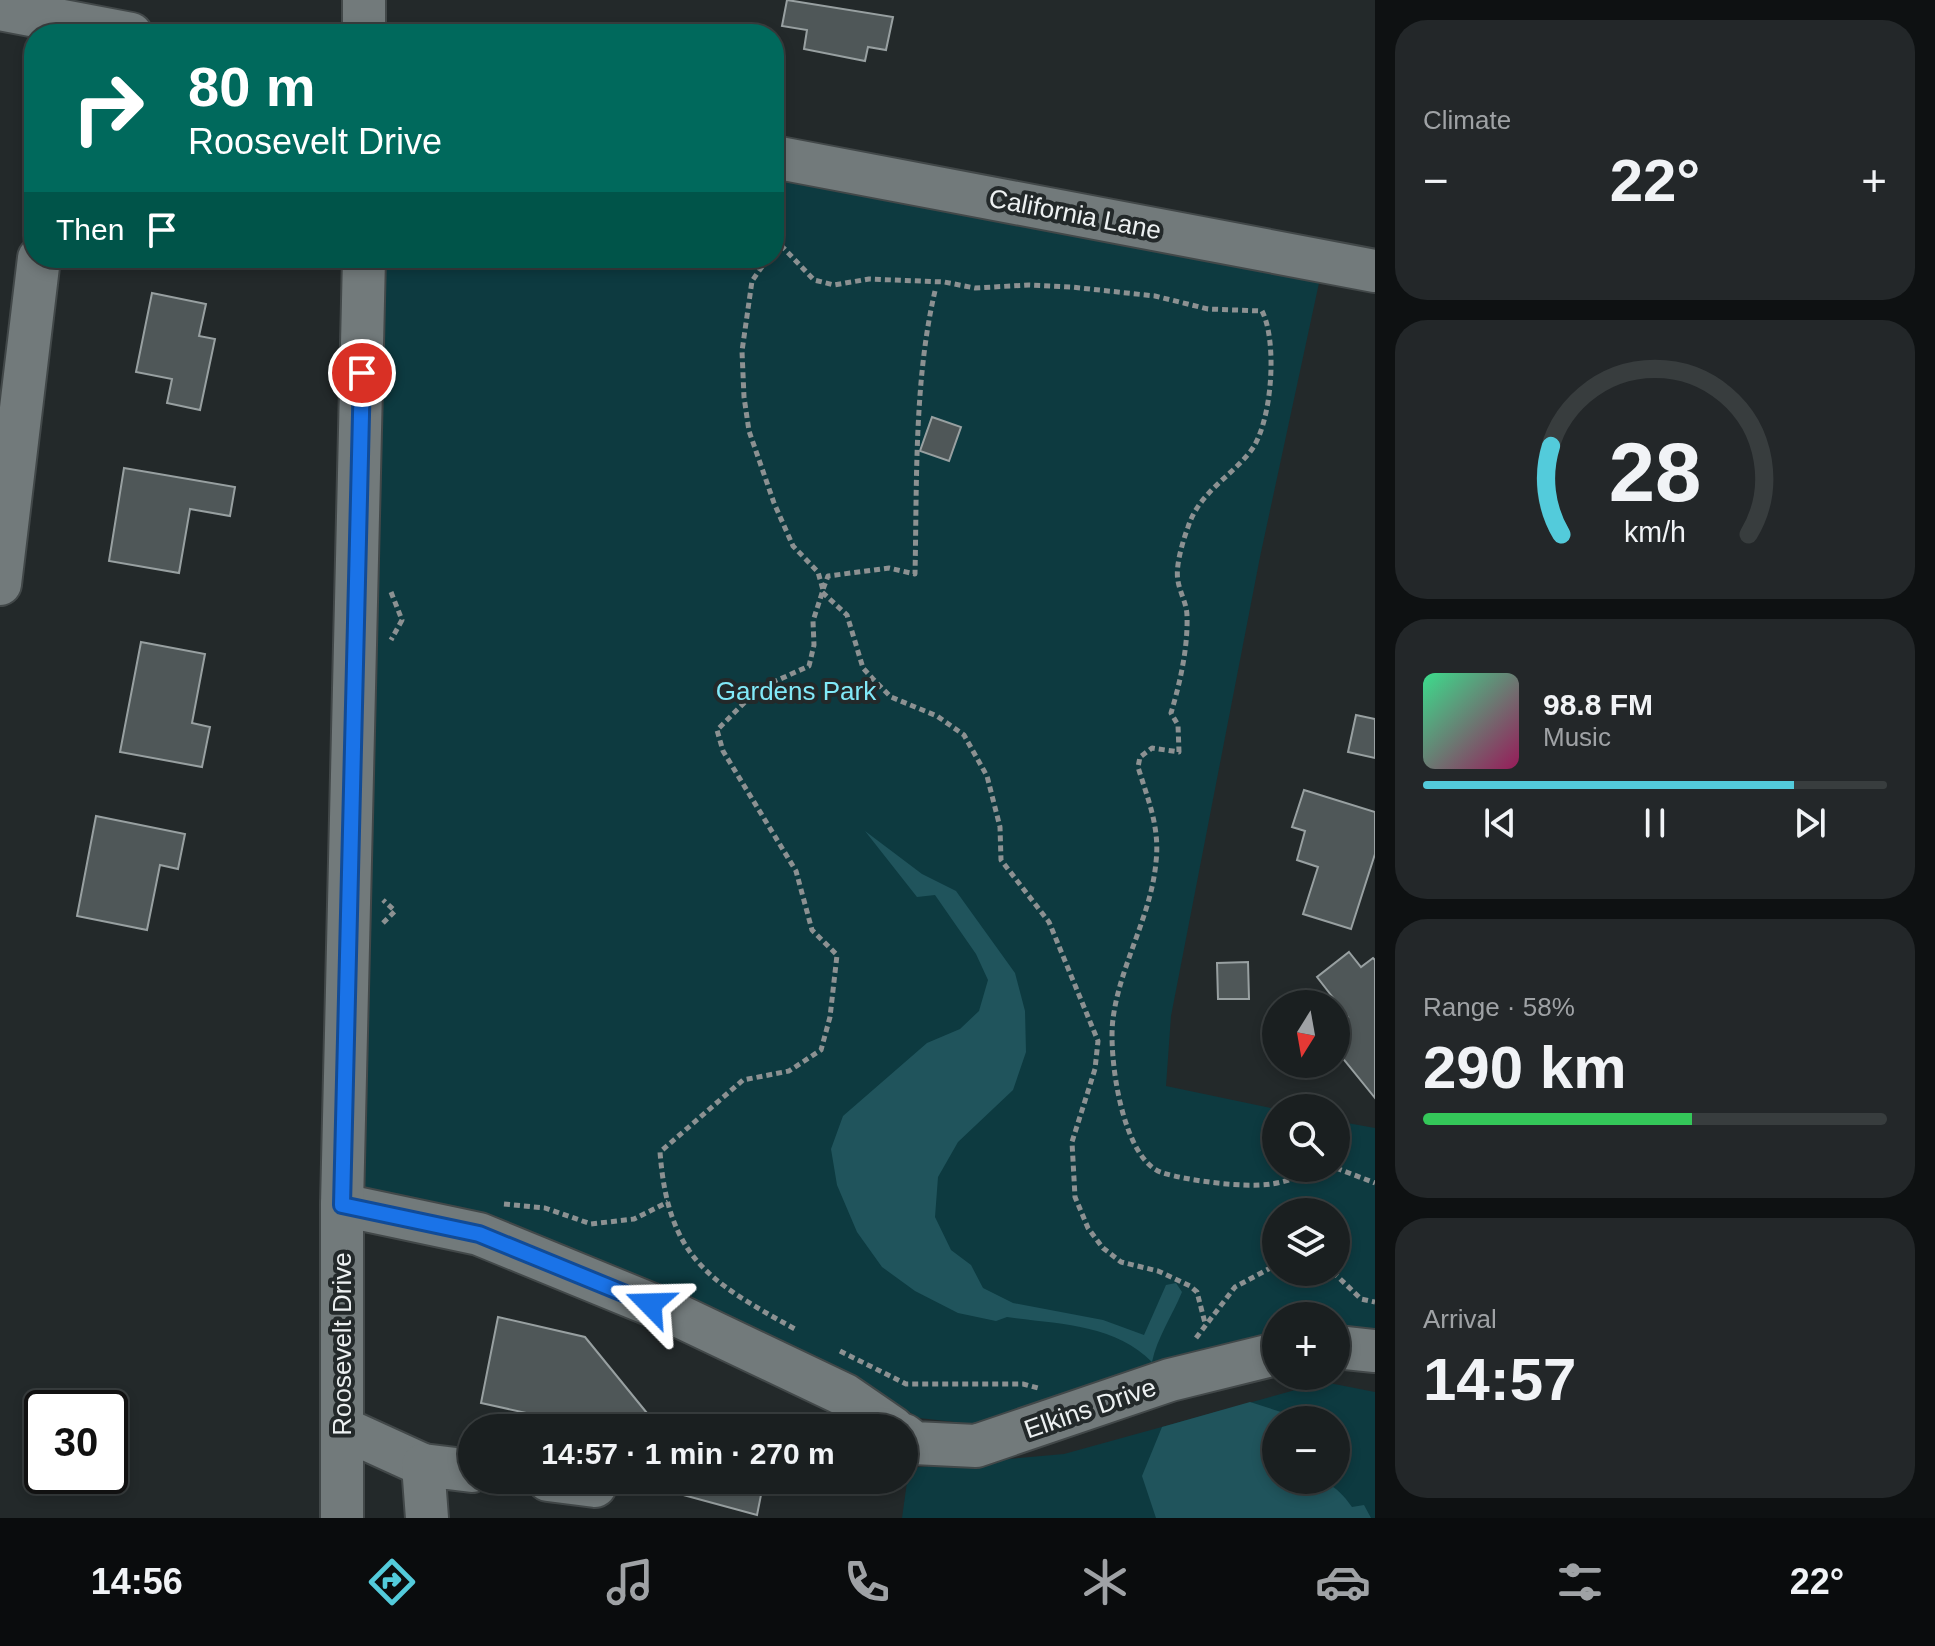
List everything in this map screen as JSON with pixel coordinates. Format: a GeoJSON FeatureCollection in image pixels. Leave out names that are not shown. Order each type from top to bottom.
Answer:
{"type":"FeatureCollection","features":[{"type":"Feature","properties":{"kind":"street"},"geometry":{"type":"LineString","coordinates":[[364,0],[364,24]]}},
{"type":"Feature","properties":{"kind":"street"},"geometry":{"type":"LineString","coordinates":[[0,9],[52,24]]}},
{"type":"Feature","properties":{"kind":"street","name":"California Lane"},"geometry":{"type":"LineString","coordinates":[[784,159],[1375,271]]}},
{"type":"Feature","properties":{"kind":"street"},"geometry":{"type":"LineString","coordinates":[[0,584],[38,268]]}},
{"type":"Feature","properties":{"kind":"street","name":"Roosevelt Drive"},"geometry":{"type":"LineString","coordinates":[[342,1518],[342,1205],[364,268]]}},
{"type":"Feature","properties":{"kind":"street"},"geometry":{"type":"LineString","coordinates":[[342,1205],[479,1234],[693,1323],[845,1395],[873,1414]]}},
{"type":"Feature","properties":{"kind":"street"},"geometry":{"type":"LineString","coordinates":[[1350,1348],[1375,1351]]}},
{"type":"Feature","properties":{"kind":"street","name":"Elkins Drive"},"geometry":{"type":"LineString","coordinates":[[918,1443],[976,1446],[1170,1380],[1262,1357]]}},
{"type":"Feature","properties":{"kind":"street"},"geometry":{"type":"LineString","coordinates":[[342,1428],[423,1465],[458,1469]]}},
{"type":"Feature","properties":{"kind":"street"},"geometry":{"type":"LineString","coordinates":[[423,1465],[427,1518]]}},
{"type":"Feature","properties":{"kind":"path"},"geometry":{"type":"LineString","coordinates":[[784,248],[814,280],[834,285],[869,279],[944,282],[975,288],[1071,287],[1155,296],[1208,309],[1262,311],[1270,327],[1271,360],[1262,434],[1249,454],[1203,497],[1184,540],[1177,577],[1188,614],[1181,671],[1171,713],[1178,725],[1179,752],[1152,748],[1140,757],[1138,767],[1158,828],[1156,861],[1149,907],[1120,982],[1113,1033],[1122,1107],[1131,1143],[1145,1162],[1161,1173],[1228,1184],[1278,1182]]}},
{"type":"Feature","properties":{"kind":"path"},"geometry":{"type":"LineString","coordinates":[[761,268],[752,281],[742,351],[749,431],[793,546],[818,572],[823,590],[847,615],[863,668],[891,697],[937,716],[964,735],[987,776],[1000,827],[1001,860],[1049,922],[1098,1041],[1095,1069],[1072,1142],[1075,1197],[1088,1228],[1103,1248],[1121,1262],[1158,1271],[1190,1286],[1197,1292],[1205,1323]]}},
{"type":"Feature","properties":{"kind":"path"},"geometry":{"type":"LineString","coordinates":[[798,1331],[699,1268],[673,1226],[660,1152],[743,1080],[789,1071],[821,1050],[830,1017],[837,955],[812,930],[796,871],[723,751],[717,730],[758,689],[809,666],[814,645],[813,621],[828,576],[889,568],[915,574],[918,428],[929,317],[935,291]]}},
{"type":"Feature","properties":{"kind":"path"},"geometry":{"type":"LineString","coordinates":[[348,961],[395,911],[379,896]]}},
{"type":"Feature","properties":{"kind":"path"},"geometry":{"type":"LineString","coordinates":[[1350,1173],[1375,1183]]}},
{"type":"Feature","properties":{"kind":"path"},"geometry":{"type":"LineString","coordinates":[[491,1202],[545,1208],[591,1224],[634,1219],[668,1202]]}},
{"type":"Feature","properties":{"kind":"path"},"geometry":{"type":"LineString","coordinates":[[1170,1380],[1205,1323],[1235,1287],[1262,1273]]}},
{"type":"Feature","properties":{"kind":"path"},"geometry":{"type":"LineString","coordinates":[[1348,1286],[1361,1299],[1375,1302]]}},
{"type":"Feature","properties":{"kind":"path"},"geometry":{"type":"LineString","coordinates":[[825,1344],[906,1384],[1023,1384],[1096,1406]]}},
{"type":"Feature","properties":{"kind":"green space","name":"Gardens Park"},"geometry":{"type":"Polygon","coordinates":[[[784,168],[1319,283],[1260,557],[1171,1016],[1166,1086],[1262,1106],[1262,1182],[1350,1182],[1350,1124],[1375,1128],[1375,1346],[1350,1343],[1350,1302],[1262,1302],[1262,1349],[973,1424],[919,1418],[918,1414],[912,1414],[854,1378],[353,1195],[372,268],[784,268],[784,168]]]}},
{"type":"Feature","properties":{"kind":"green space"},"geometry":{"type":"Polygon","coordinates":[[[1350,1387],[1375,1392],[1375,1518],[902,1518],[905,1494],[918,1494],[918,1467],[1064,1454],[1295,1390],[1350,1390],[1350,1387]]]}},
{"type":"Feature","properties":{"kind":"shaded area"},"geometry":{"type":"Polygon","coordinates":[[[865,831],[922,874],[956,891],[1015,973],[1025,1011],[1026,1052],[1013,1090],[958,1142],[938,1177],[935,1217],[951,1250],[971,1265],[983,1288],[1013,1303],[1103,1320],[1144,1335],[1166,1285],[1176,1283],[1182,1292],[1152,1362],[1121,1340],[1085,1328],[1007,1317],[996,1321],[958,1313],[915,1291],[882,1267],[857,1232],[837,1185],[831,1149],[843,1116],[927,1043],[960,1029],[979,1011],[988,980],[976,954],[935,895],[917,897],[865,831]]]}},
{"type":"Feature","properties":{"kind":"shaded area"},"geometry":{"type":"Polygon","coordinates":[[[1250,1402],[1262,1406],[1262,1494],[1342,1494],[1352,1507],[1364,1505],[1371,1518],[1156,1518],[1142,1476],[1162,1427],[1250,1402]]]}},
{"type":"Feature","properties":{"kind":"building"},"geometry":{"type":"Polygon","coordinates":[[[787,0],[893,17],[886,50],[868,47],[865,61],[804,49],[807,30],[782,24],[787,0]]]}},
{"type":"Feature","properties":{"kind":"building"},"geometry":{"type":"Polygon","coordinates":[[[152,293],[206,304],[199,336],[215,339],[200,410],[167,403],[172,379],[136,372],[152,293]]]}},
{"type":"Feature","properties":{"kind":"building"},"geometry":{"type":"Polygon","coordinates":[[[932,417],[961,427],[949,461],[920,451],[932,417]]]}},
{"type":"Feature","properties":{"kind":"building"},"geometry":{"type":"Polygon","coordinates":[[[124,468],[235,487],[230,516],[190,509],[179,573],[109,561],[124,468]]]}},
{"type":"Feature","properties":{"kind":"building"},"geometry":{"type":"Polygon","coordinates":[[[141,642],[205,654],[192,723],[210,727],[202,767],[120,752],[141,642]]]}},
{"type":"Feature","properties":{"kind":"building"},"geometry":{"type":"Polygon","coordinates":[[[1356,715],[1375,719],[1375,758],[1348,752],[1356,715]]]}},
{"type":"Feature","properties":{"kind":"building"},"geometry":{"type":"Polygon","coordinates":[[[1304,790],[1375,812],[1375,854],[1351,929],[1303,914],[1318,867],[1297,860],[1305,831],[1292,827],[1304,790]]]}},
{"type":"Feature","properties":{"kind":"building"},"geometry":{"type":"Polygon","coordinates":[[[96,816],[185,834],[178,869],[160,865],[147,930],[77,916],[96,816]]]}},
{"type":"Feature","properties":{"kind":"building"},"geometry":{"type":"Polygon","coordinates":[[[1349,952],[1361,967],[1373,958],[1375,960],[1375,1098],[1350,1067],[1350,990],[1327,990],[1317,977],[1349,952]]]}},
{"type":"Feature","properties":{"kind":"building"},"geometry":{"type":"Polygon","coordinates":[[[1248,962],[1249,999],[1218,999],[1217,963],[1248,962]]]}},
{"type":"Feature","properties":{"kind":"building"},"geometry":{"type":"Polygon","coordinates":[[[498,1317],[585,1337],[648,1414],[531,1414],[481,1403],[498,1317]]]}},
{"type":"Feature","properties":{"kind":"building"},"geometry":{"type":"Polygon","coordinates":[[[680,1494],[761,1494],[757,1515],[680,1494]]]}},
{"type":"Feature","properties":{"kind":"route"},"geometry":{"type":"LineString","coordinates":[[362,373],[342,1205],[434,1222],[479,1234],[650,1304]]}}]}
